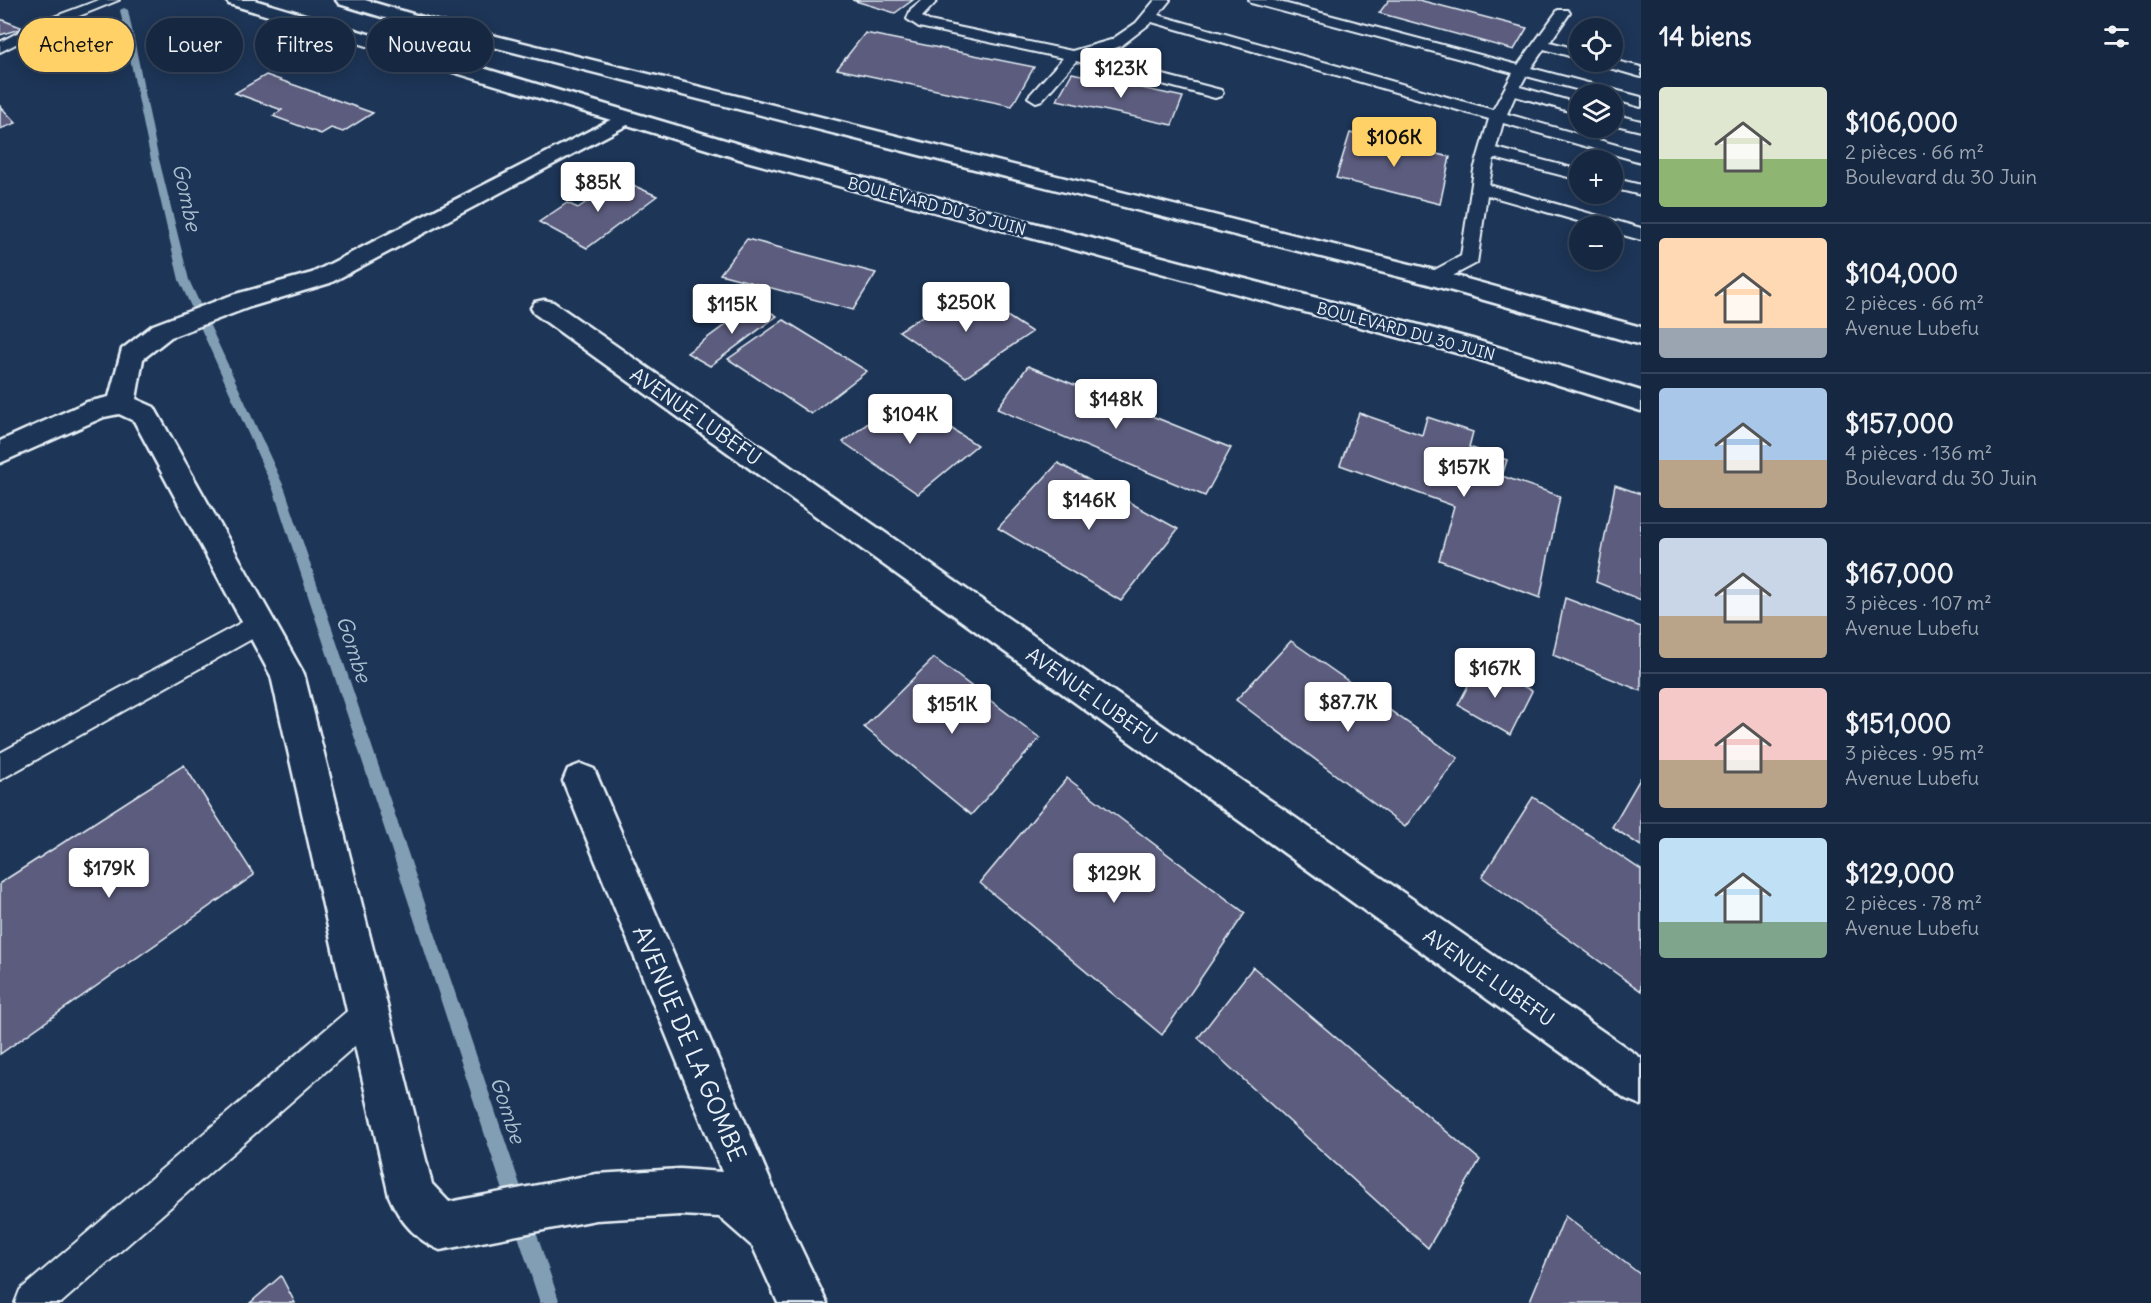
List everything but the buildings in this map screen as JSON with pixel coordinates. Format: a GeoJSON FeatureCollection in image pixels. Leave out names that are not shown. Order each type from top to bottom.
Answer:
{"type":"FeatureCollection","features":[{"type":"Feature","properties":{"kind":"main road","name":"BOULEVARD DU 30 JUIN"},"geometry":{"type":"LineString","coordinates":[[235,0],[626,118],[993,222],[1472,348],[1641,401]]}},
{"type":"Feature","properties":{"kind":"main road"},"geometry":{"type":"LineString","coordinates":[[345,0],[429,25],[1434,278],[1641,336]]}},
{"type":"Feature","properties":{"kind":"main road"},"geometry":{"type":"LineString","coordinates":[[121,404],[131,355],[162,331],[241,301],[321,278],[626,118]]}},
{"type":"Feature","properties":{"kind":"main road","name":"AVENUE LUBEFU"},"geometry":{"type":"LineString","coordinates":[[544,308],[1641,1084]]}},
{"type":"Feature","properties":{"kind":"main road"},"geometry":{"type":"LineString","coordinates":[[0,453],[97,410],[121,404],[144,414],[287,674],[370,1012],[412,1196],[440,1227],[596,1197],[680,1192],[728,1195],[769,1231]]}},
{"type":"Feature","properties":{"kind":"main road","name":"AVENUE DE LA GOMBE"},"geometry":{"type":"LineString","coordinates":[[581,781],[769,1231],[803,1303]]}},
{"type":"Feature","properties":{"kind":"lane"},"geometry":{"type":"LineString","coordinates":[[0,48],[37,28],[112,0]]}},
{"type":"Feature","properties":{"kind":"lane"},"geometry":{"type":"LineString","coordinates":[[931,0],[916,12],[914,19],[924,24],[1073,56],[1215,93]]}},
{"type":"Feature","properties":{"kind":"lane"},"geometry":{"type":"LineString","coordinates":[[1036,97],[1073,56],[1116,43],[1141,26],[1162,0]]}},
{"type":"Feature","properties":{"kind":"lane"},"geometry":{"type":"LineString","coordinates":[[1256,0],[1641,102]]}},
{"type":"Feature","properties":{"kind":"lane"},"geometry":{"type":"LineString","coordinates":[[1434,278],[1470,259],[1487,151],[1497,117],[1524,70],[1563,13]]}},
{"type":"Feature","properties":{"kind":"lane"},"geometry":{"type":"LineString","coordinates":[[1149,17],[1641,157]]}},
{"type":"Feature","properties":{"kind":"lane"},"geometry":{"type":"LineString","coordinates":[[1542,44],[1569,52]]}},
{"type":"Feature","properties":{"kind":"lane"},"geometry":{"type":"LineString","coordinates":[[1623,67],[1641,72]]}},
{"type":"Feature","properties":{"kind":"lane"},"geometry":{"type":"LineString","coordinates":[[1512,90],[1569,106]]}},
{"type":"Feature","properties":{"kind":"lane"},"geometry":{"type":"LineString","coordinates":[[1623,121],[1641,126]]}},
{"type":"Feature","properties":{"kind":"lane"},"geometry":{"type":"LineString","coordinates":[[1487,151],[1569,172]]}},
{"type":"Feature","properties":{"kind":"lane"},"geometry":{"type":"LineString","coordinates":[[1623,186],[1641,190]]}},
{"type":"Feature","properties":{"kind":"lane"},"geometry":{"type":"LineString","coordinates":[[1481,188],[1641,234]]}},
{"type":"Feature","properties":{"kind":"lane"},"geometry":{"type":"LineString","coordinates":[[0,768],[259,623]]}},
{"type":"Feature","properties":{"kind":"lane"},"geometry":{"type":"LineString","coordinates":[[33,1303],[370,1012]]}},
{"type":"Feature","properties":{"kind":"waterway","name":"Gombe"},"geometry":{"type":"LineString","coordinates":[[124,10],[153,151],[184,280],[279,489],[550,1303]]}}]}
